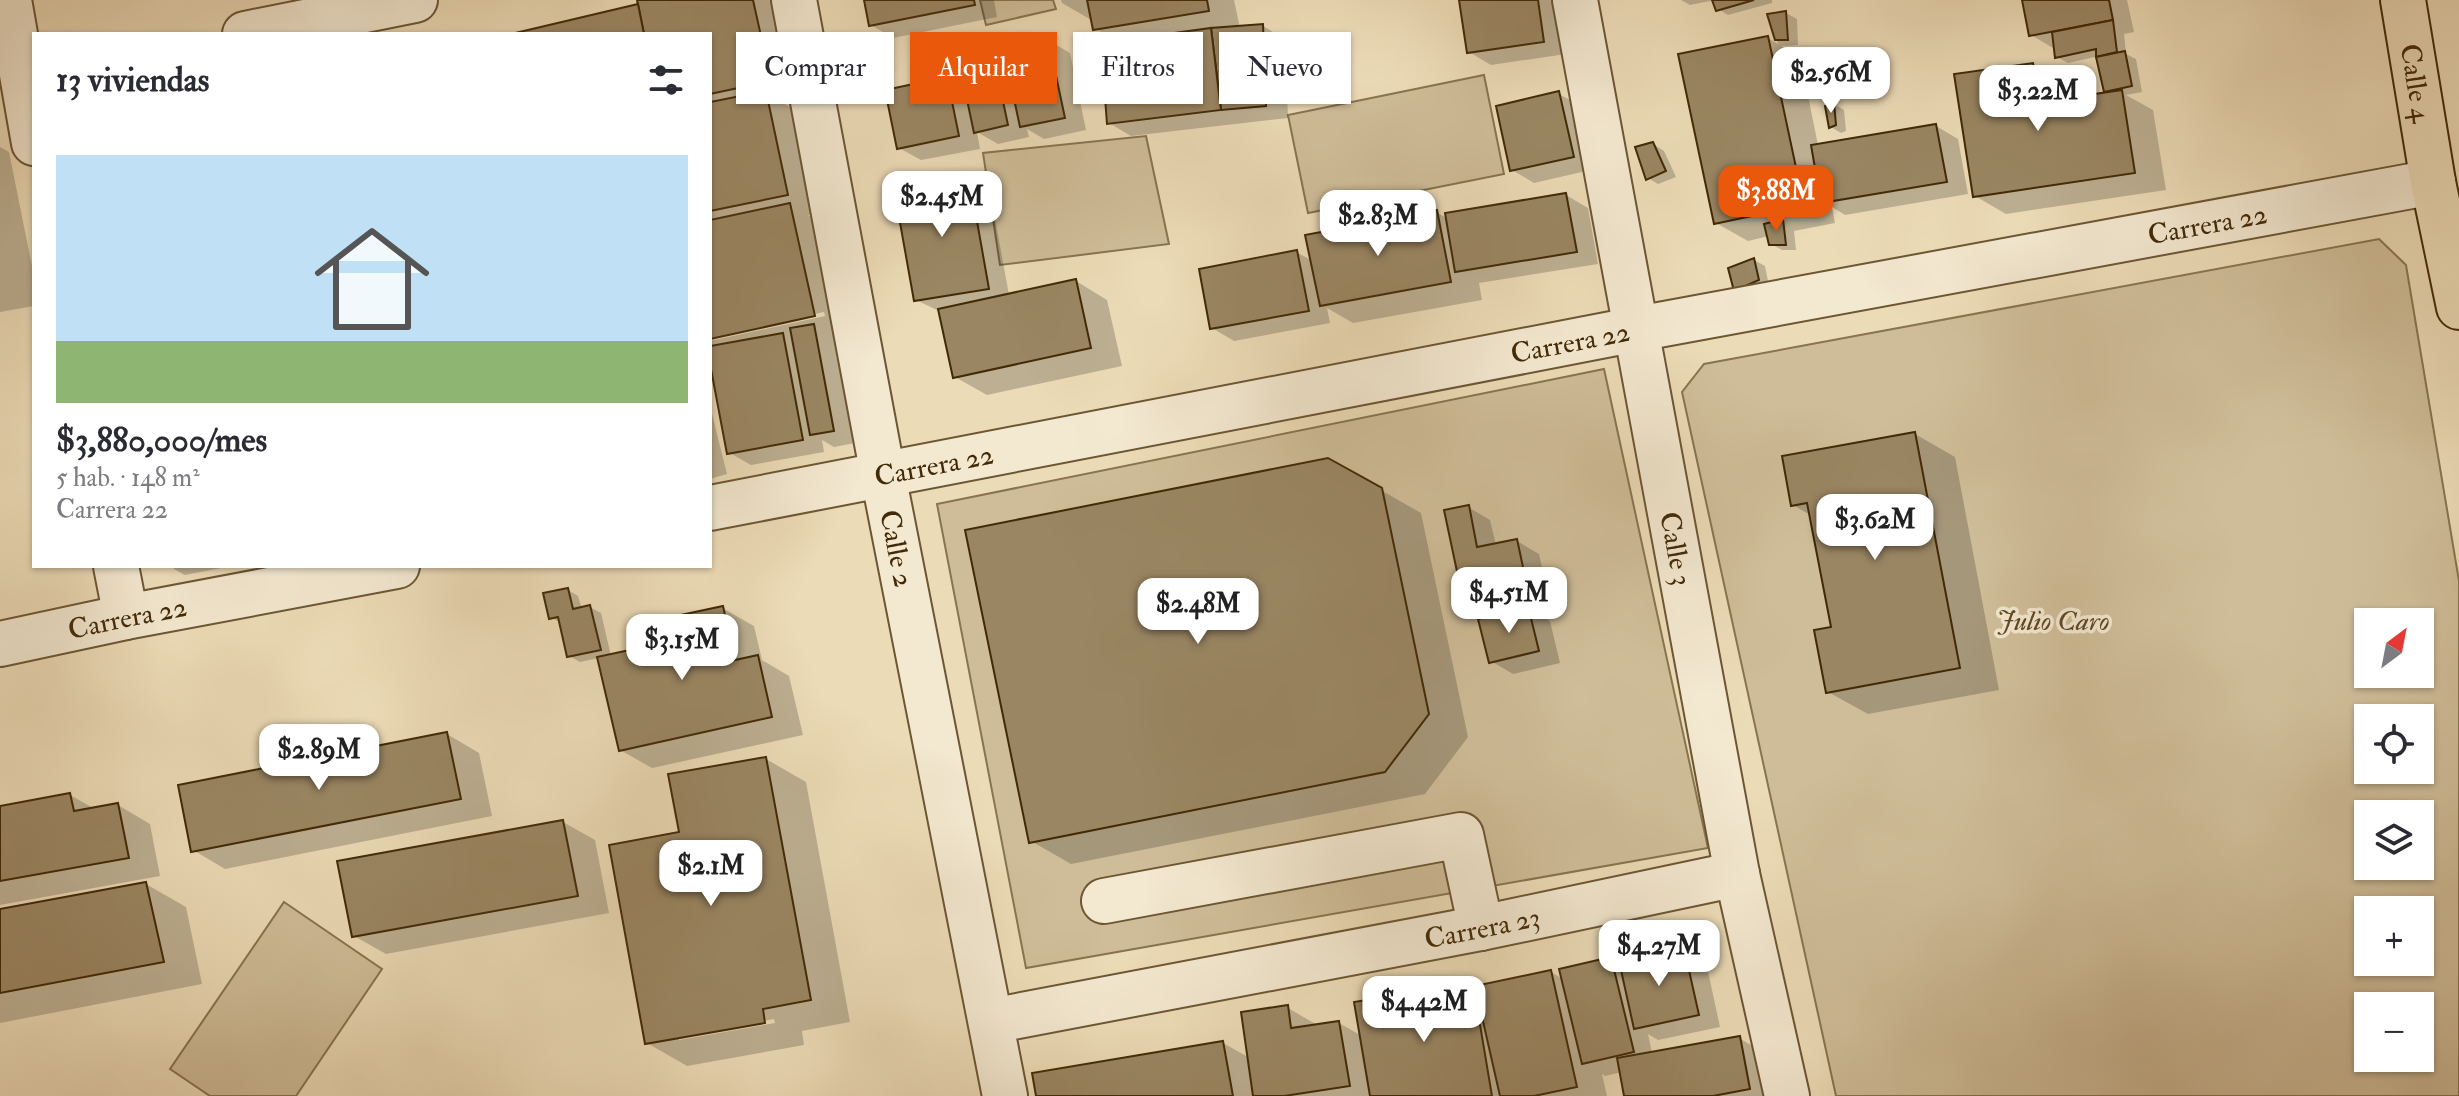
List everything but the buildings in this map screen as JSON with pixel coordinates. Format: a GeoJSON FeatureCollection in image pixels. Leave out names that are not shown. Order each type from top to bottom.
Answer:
{"type":"FeatureCollection","features":[{"type":"Feature","properties":{"kind":"main road","name":"Calle 4"},"geometry":{"type":"LineString","coordinates":[[2403,0],[2433,182],[2459,307]]}},
{"type":"Feature","properties":{"kind":"street"},"geometry":{"type":"LineString","coordinates":[[9,0],[19,79],[32,134]]}},
{"type":"Feature","properties":{"kind":"street"},"geometry":{"type":"LineString","coordinates":[[255,32],[415,0]]}},
{"type":"Feature","properties":{"kind":"street","name":"Calle 2"},"geometry":{"type":"LineString","coordinates":[[794,0],[883,475],[1005,1096]]}},
{"type":"Feature","properties":{"kind":"street","name":"Calle 3"},"geometry":{"type":"LineString","coordinates":[[1575,0],[1737,874],[1787,1096]]}},
{"type":"Feature","properties":{"kind":"street","name":"Carrera 22"},"geometry":{"type":"LineString","coordinates":[[712,508],[1637,329],[2433,182]]}},
{"type":"Feature","properties":{"kind":"street"},"geometry":{"type":"LineString","coordinates":[[116,568],[126,617]]}},
{"type":"Feature","properties":{"kind":"street","name":"Carrera 22"},"geometry":{"type":"LineString","coordinates":[[0,644],[386,568]]}},
{"type":"Feature","properties":{"kind":"street"},"geometry":{"type":"LineString","coordinates":[[1104,901],[1461,835],[1481,928]]}},
{"type":"Feature","properties":{"kind":"street","name":"Carrera 23"},"geometry":{"type":"LineString","coordinates":[[991,1021],[1481,928],[1737,874]]}},
{"type":"Feature","properties":{"kind":"green space"},"geometry":{"type":"Polygon","coordinates":[[[980,0],[1053,0],[1056,9],[986,25],[980,0]]]}},
{"type":"Feature","properties":{"kind":"green space"},"geometry":{"type":"Polygon","coordinates":[[[1484,75],[1504,174],[1308,213],[1288,115],[1484,75]]]}},
{"type":"Feature","properties":{"kind":"green space"},"geometry":{"type":"Polygon","coordinates":[[[1146,136],[1169,244],[1000,265],[983,153],[1146,136]]]}},
{"type":"Feature","properties":{"kind":"green space","name":"Julio Caro"},"geometry":{"type":"Polygon","coordinates":[[[2379,239],[2406,265],[2459,581],[2459,1096],[1836,1096],[1682,392],[1704,364],[2379,239]]]}},
{"type":"Feature","properties":{"kind":"green space"},"geometry":{"type":"Polygon","coordinates":[[[1604,369],[1708,848],[1026,968],[937,504],[1604,369]]]}},
{"type":"Feature","properties":{"kind":"green space"},"geometry":{"type":"Polygon","coordinates":[[[284,902],[382,969],[296,1096],[210,1096],[170,1069],[284,902]]]}}]}
